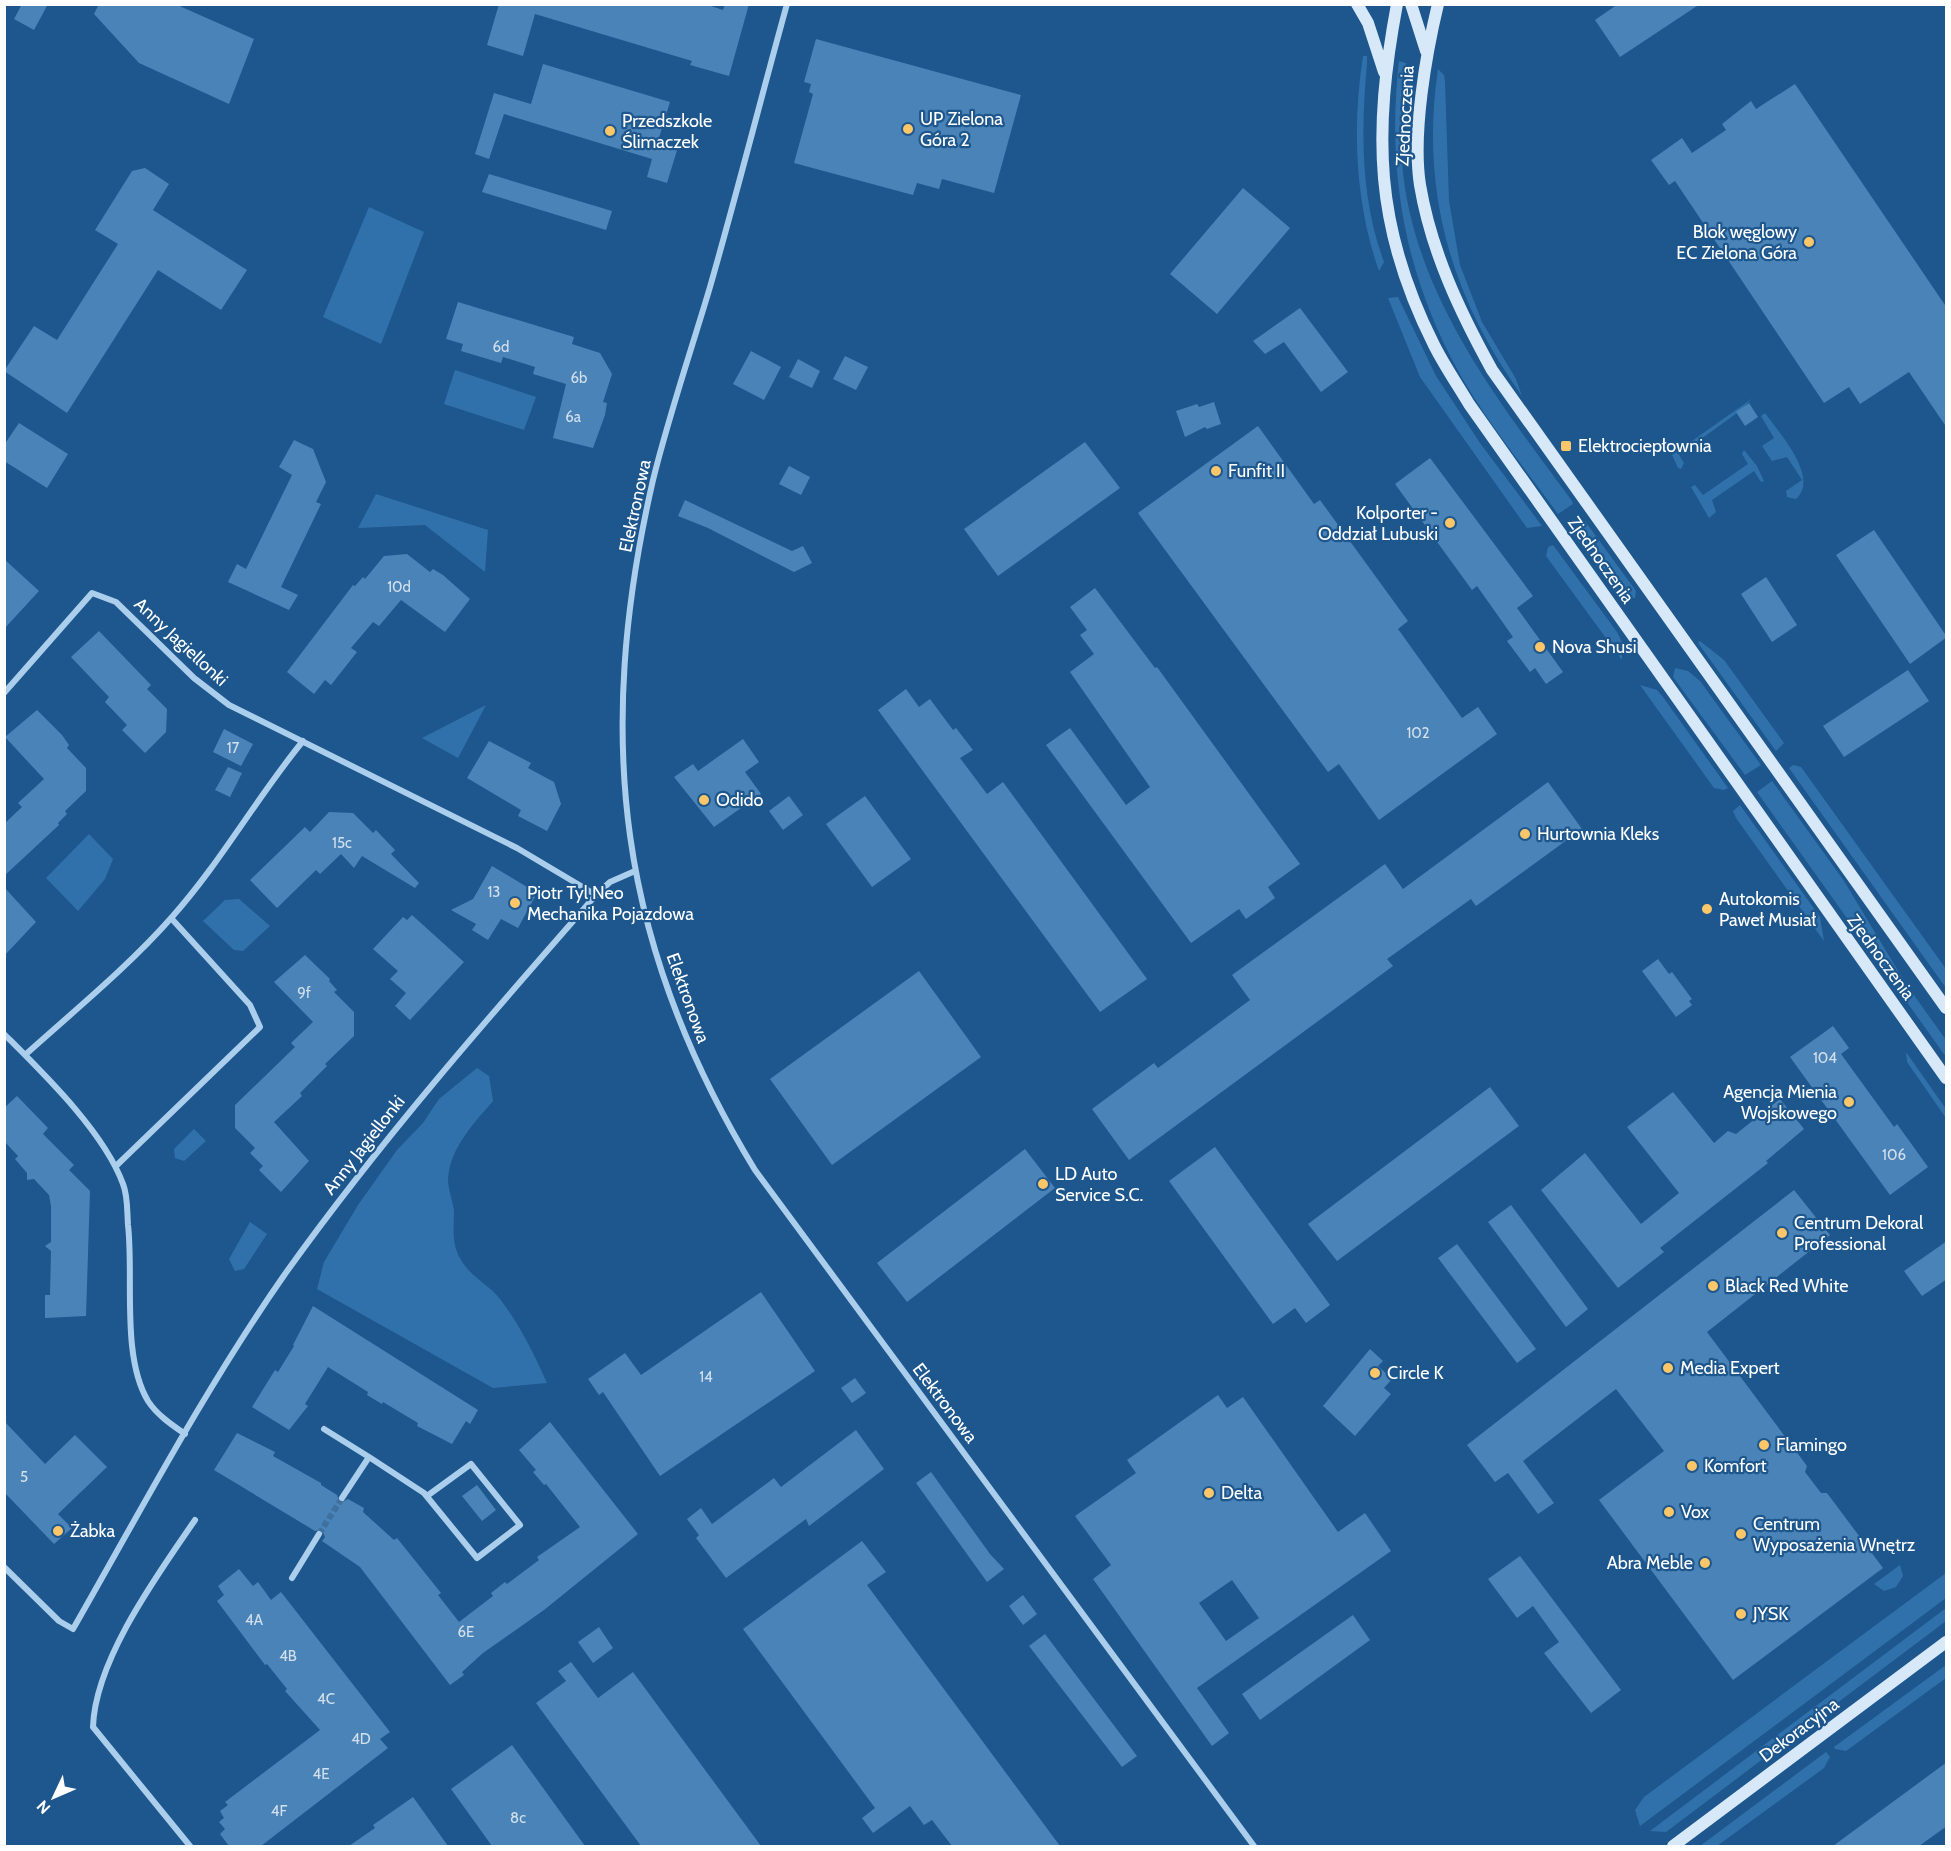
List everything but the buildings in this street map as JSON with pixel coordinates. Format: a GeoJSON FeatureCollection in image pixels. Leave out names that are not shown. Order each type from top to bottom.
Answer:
{"type":"FeatureCollection","features":[{"type":"Feature","properties":{"kind":"main road"},"geometry":{"type":"LineString","coordinates":[[1357,4],[1368,23],[1385,73]]}},
{"type":"Feature","properties":{"kind":"main road","name":"Zjednoczenia"},"geometry":{"type":"LineString","coordinates":[[1397,4],[1385,73],[1381,121],[1384,197],[1404,278],[1434,347],[1475,413],[1947,1078]]}},
{"type":"Feature","properties":{"kind":"main road"},"geometry":{"type":"LineString","coordinates":[[1411,4],[1426,52]]}},
{"type":"Feature","properties":{"kind":"main road","name":"Zjednoczenia"},"geometry":{"type":"LineString","coordinates":[[1438,4],[1426,52],[1418,151],[1420,184],[1437,254],[1462,315],[1492,370],[1947,1008]]}},
{"type":"Feature","properties":{"kind":"main road","name":"Dekoracyjna"},"geometry":{"type":"LineString","coordinates":[[1673,1846],[1947,1642]]}},
{"type":"Feature","properties":{"kind":"street","name":"Elektronowa"},"geometry":{"type":"LineString","coordinates":[[787,4],[654,479],[626,632],[621,766],[635,871],[645,916],[675,1013],[703,1077],[755,1170],[1254,1846]]}},
{"type":"Feature","properties":{"kind":"street","name":"Anny Jagiellonki"},"geometry":{"type":"LineString","coordinates":[[4,693],[92,594],[116,602],[194,678],[229,705],[517,848],[596,895]]}},
{"type":"Feature","properties":{"kind":"street"},"geometry":{"type":"LineString","coordinates":[[25,1055],[60,1026],[171,918],[212,868],[279,770],[303,741]]}},
{"type":"Feature","properties":{"kind":"street","name":"Anny Jagiellonki"},"geometry":{"type":"LineString","coordinates":[[4,1567],[58,1621],[72,1629],[220,1374],[278,1286],[343,1195],[430,1086],[596,895],[610,882],[635,871]]}},
{"type":"Feature","properties":{"kind":"street"},"geometry":{"type":"LineString","coordinates":[[116,1166],[260,1027],[249,1005],[171,918]]}},
{"type":"Feature","properties":{"kind":"street"},"geometry":{"type":"LineString","coordinates":[[4,1034],[101,1142],[116,1166],[124,1187],[129,1234],[131,1319],[136,1370],[148,1400],[162,1417],[185,1434]]}},
{"type":"Feature","properties":{"kind":"street"},"geometry":{"type":"LineString","coordinates":[[324,1429],[427,1496],[477,1558],[520,1525],[471,1464],[427,1496]]}},
{"type":"Feature","properties":{"kind":"street"},"geometry":{"type":"LineString","coordinates":[[342,1498],[369,1457]]}},
{"type":"Feature","properties":{"kind":"street"},"geometry":{"type":"LineString","coordinates":[[190,1846],[93,1726],[94,1711],[111,1660],[147,1590],[195,1520]]}},
{"type":"Feature","properties":{"kind":"street"},"geometry":{"type":"LineString","coordinates":[[292,1578],[319,1534]]}},
{"type":"Feature","properties":{"kind":"shaded area"},"geometry":{"type":"Polygon","coordinates":[[[1363,56],[1367,56],[1364,163],[1370,213],[1384,262],[1379,271],[1360,192],[1357,110],[1363,56]]]}},
{"type":"Feature","properties":{"kind":"shaded area"},"geometry":{"type":"Polygon","coordinates":[[[1399,61],[1406,63],[1401,126],[1402,163],[1409,211],[1423,257],[1441,301],[1488,384],[1572,501],[1573,504],[1558,514],[1473,396],[1432,318],[1418,277],[1399,193],[1396,106],[1399,61]]]}},
{"type":"Feature","properties":{"kind":"shaded area"},"geometry":{"type":"Polygon","coordinates":[[[1438,69],[1444,75],[1445,82],[1449,201],[1460,265],[1482,322],[1516,379],[1522,396],[1497,359],[1476,320],[1459,281],[1447,241],[1438,200],[1434,158],[1434,114],[1438,69]]]}},
{"type":"Feature","properties":{"kind":"shaded area"},"geometry":{"type":"Polygon","coordinates":[[[369,207],[424,232],[381,344],[323,317],[369,207]]]}},
{"type":"Feature","properties":{"kind":"shaded area"},"geometry":{"type":"Polygon","coordinates":[[[1398,297],[1436,376],[1480,443],[1542,526],[1527,528],[1420,377],[1388,298],[1398,297]]]}},
{"type":"Feature","properties":{"kind":"shaded area"},"geometry":{"type":"Polygon","coordinates":[[[455,370],[536,397],[524,430],[444,404],[455,370]]]}},
{"type":"Feature","properties":{"kind":"shaded area"},"geometry":{"type":"Polygon","coordinates":[[[1753,398],[1737,413],[1679,455],[1684,463],[1681,469],[1678,468],[1672,455],[1753,398]]]}},
{"type":"Feature","properties":{"kind":"shaded area"},"geometry":{"type":"Polygon","coordinates":[[[1765,413],[1795,455],[1800,467],[1803,479],[1802,490],[1796,499],[1787,497],[1786,491],[1802,480],[1787,457],[1772,461],[1762,446],[1774,438],[1761,416],[1765,413]]]}},
{"type":"Feature","properties":{"kind":"shaded area"},"geometry":{"type":"Polygon","coordinates":[[[1744,450],[1757,466],[1764,481],[1761,482],[1754,471],[1712,500],[1716,512],[1709,518],[1691,487],[1695,485],[1703,495],[1748,464],[1742,454],[1744,450]]]}},
{"type":"Feature","properties":{"kind":"shaded area"},"geometry":{"type":"Polygon","coordinates":[[[376,494],[488,530],[485,572],[425,525],[358,528],[376,494]]]}},
{"type":"Feature","properties":{"kind":"shaded area"},"geometry":{"type":"Polygon","coordinates":[[[1585,521],[1636,591],[1635,598],[1624,598],[1616,592],[1571,532],[1585,521]]]}},
{"type":"Feature","properties":{"kind":"shaded area"},"geometry":{"type":"Polygon","coordinates":[[[1553,545],[1617,632],[1622,642],[1622,660],[1546,556],[1548,547],[1553,545]]]}},
{"type":"Feature","properties":{"kind":"shaded area"},"geometry":{"type":"Polygon","coordinates":[[[1700,641],[1724,660],[1784,743],[1776,751],[1698,643],[1700,641]]]}},
{"type":"Feature","properties":{"kind":"shaded area"},"geometry":{"type":"Polygon","coordinates":[[[1675,668],[1688,671],[1700,681],[1761,765],[1745,775],[1673,677],[1675,668]]]}},
{"type":"Feature","properties":{"kind":"shaded area"},"geometry":{"type":"Polygon","coordinates":[[[1640,685],[1657,690],[1663,697],[1728,788],[1724,790],[1714,788],[1640,685]]]}},
{"type":"Feature","properties":{"kind":"shaded area"},"geometry":{"type":"Polygon","coordinates":[[[486,705],[458,758],[422,738],[486,705]]]}},
{"type":"Feature","properties":{"kind":"shaded area"},"geometry":{"type":"Polygon","coordinates":[[[1793,765],[1801,767],[1946,969],[1946,988],[1789,768],[1793,765]]]}},
{"type":"Feature","properties":{"kind":"shaded area"},"geometry":{"type":"Polygon","coordinates":[[[1772,781],[1844,881],[1906,984],[1946,1040],[1946,1057],[1757,792],[1772,781]]]}},
{"type":"Feature","properties":{"kind":"shaded area"},"geometry":{"type":"Polygon","coordinates":[[[1740,805],[1820,917],[1824,941],[1736,818],[1733,811],[1740,805]]]}},
{"type":"Feature","properties":{"kind":"shaded area"},"geometry":{"type":"Polygon","coordinates":[[[89,834],[113,859],[105,879],[78,911],[46,878],[89,834]]]}},
{"type":"Feature","properties":{"kind":"shaded area"},"geometry":{"type":"Polygon","coordinates":[[[239,899],[270,926],[243,951],[234,950],[203,921],[225,900],[239,899]]]}},
{"type":"Feature","properties":{"kind":"shaded area"},"geometry":{"type":"Polygon","coordinates":[[[1906,1052],[1946,1109],[1946,1118],[1907,1062],[1906,1052]]]}},
{"type":"Feature","properties":{"kind":"shaded area"},"geometry":{"type":"Polygon","coordinates":[[[477,1068],[489,1076],[493,1101],[458,1146],[450,1168],[448,1183],[454,1211],[456,1248],[465,1266],[496,1294],[514,1319],[547,1383],[493,1388],[317,1289],[324,1262],[358,1205],[397,1150],[423,1123],[439,1099],[477,1068]]]}},
{"type":"Feature","properties":{"kind":"shaded area"},"geometry":{"type":"Polygon","coordinates":[[[194,1129],[206,1141],[184,1161],[175,1158],[174,1149],[194,1129]]]}},
{"type":"Feature","properties":{"kind":"shaded area"},"geometry":{"type":"Polygon","coordinates":[[[250,1222],[267,1234],[244,1269],[235,1271],[229,1259],[250,1222]]]}},
{"type":"Feature","properties":{"kind":"shaded area"},"geometry":{"type":"Polygon","coordinates":[[[1900,1565],[1903,1576],[1896,1587],[1884,1591],[1874,1584],[1900,1565]]]}},
{"type":"Feature","properties":{"kind":"shaded area"},"geometry":{"type":"Polygon","coordinates":[[[1946,1573],[1946,1598],[1640,1826],[1635,1810],[1644,1797],[1946,1573]]]}},
{"type":"Feature","properties":{"kind":"shaded area"},"geometry":{"type":"Polygon","coordinates":[[[1946,1608],[1946,1621],[1666,1832],[1650,1831],[1946,1608]]]}},
{"type":"Feature","properties":{"kind":"shaded area"},"geometry":{"type":"Polygon","coordinates":[[[1946,1665],[1946,1678],[1846,1751],[1835,1749],[1834,1747],[1946,1665]]]}},
{"type":"Feature","properties":{"kind":"shaded area"},"geometry":{"type":"Polygon","coordinates":[[[1826,1752],[1830,1757],[1824,1768],[1717,1846],[1700,1846],[1826,1752]]]}},
{"type":"Feature","properties":{"kind":"tunnel"},"geometry":{"type":"LineString","coordinates":[[319,1534],[342,1498]]}},
{"type":"Feature","properties":{"kind":"place","name":"UP Zielona Góra 2"},"geometry":{"type":"Point","coordinates":[908,129]}},
{"type":"Feature","properties":{"kind":"place","name":"Przedszkole Ślimaczek"},"geometry":{"type":"Point","coordinates":[610,131]}},
{"type":"Feature","properties":{"kind":"place","name":"Blok węglowy EC Zielona Góra"},"geometry":{"type":"Point","coordinates":[1809,242]}},
{"type":"Feature","properties":{"kind":"place","name":"Elektrociepłownia"},"geometry":{"type":"Point","coordinates":[1566,446]}},
{"type":"Feature","properties":{"kind":"place","name":"Funfit II"},"geometry":{"type":"Point","coordinates":[1216,471]}},
{"type":"Feature","properties":{"kind":"place","name":"Kolporter - Oddział Lubuski"},"geometry":{"type":"Point","coordinates":[1450,523]}},
{"type":"Feature","properties":{"kind":"place","name":"Nova Shusi"},"geometry":{"type":"Point","coordinates":[1540,647]}},
{"type":"Feature","properties":{"kind":"place","name":"Odido"},"geometry":{"type":"Point","coordinates":[704,800]}},
{"type":"Feature","properties":{"kind":"place","name":"Hurtownia Kleks"},"geometry":{"type":"Point","coordinates":[1525,834]}},
{"type":"Feature","properties":{"kind":"place","name":"Piotr Tyl Neo Mechanika Pojazdowa"},"geometry":{"type":"Point","coordinates":[515,903]}},
{"type":"Feature","properties":{"kind":"place","name":"Autokomis Paweł Musiał"},"geometry":{"type":"Point","coordinates":[1707,909]}},
{"type":"Feature","properties":{"kind":"place","name":"Agencja Mienia Wojskowego"},"geometry":{"type":"Point","coordinates":[1849,1102]}},
{"type":"Feature","properties":{"kind":"place","name":"LD Auto Service S.C."},"geometry":{"type":"Point","coordinates":[1043,1184]}},
{"type":"Feature","properties":{"kind":"place","name":"Centrum Dekoral Professional"},"geometry":{"type":"Point","coordinates":[1782,1233]}},
{"type":"Feature","properties":{"kind":"place","name":"Black Red White"},"geometry":{"type":"Point","coordinates":[1713,1286]}},
{"type":"Feature","properties":{"kind":"place","name":"Media Expert"},"geometry":{"type":"Point","coordinates":[1668,1368]}},
{"type":"Feature","properties":{"kind":"place","name":"Circle K"},"geometry":{"type":"Point","coordinates":[1375,1373]}},
{"type":"Feature","properties":{"kind":"place","name":"Flamingo"},"geometry":{"type":"Point","coordinates":[1764,1445]}},
{"type":"Feature","properties":{"kind":"place","name":"Komfort"},"geometry":{"type":"Point","coordinates":[1692,1466]}},
{"type":"Feature","properties":{"kind":"place","name":"Delta"},"geometry":{"type":"Point","coordinates":[1209,1493]}},
{"type":"Feature","properties":{"kind":"place","name":"Vox"},"geometry":{"type":"Point","coordinates":[1669,1512]}},
{"type":"Feature","properties":{"kind":"place","name":"Żabka"},"geometry":{"type":"Point","coordinates":[58,1531]}},
{"type":"Feature","properties":{"kind":"place","name":"Centrum Wyposażenia Wnętrz"},"geometry":{"type":"Point","coordinates":[1741,1534]}},
{"type":"Feature","properties":{"kind":"place","name":"Abra Meble"},"geometry":{"type":"Point","coordinates":[1705,1563]}},
{"type":"Feature","properties":{"kind":"place","name":"JYSK"},"geometry":{"type":"Point","coordinates":[1741,1614]}}]}
